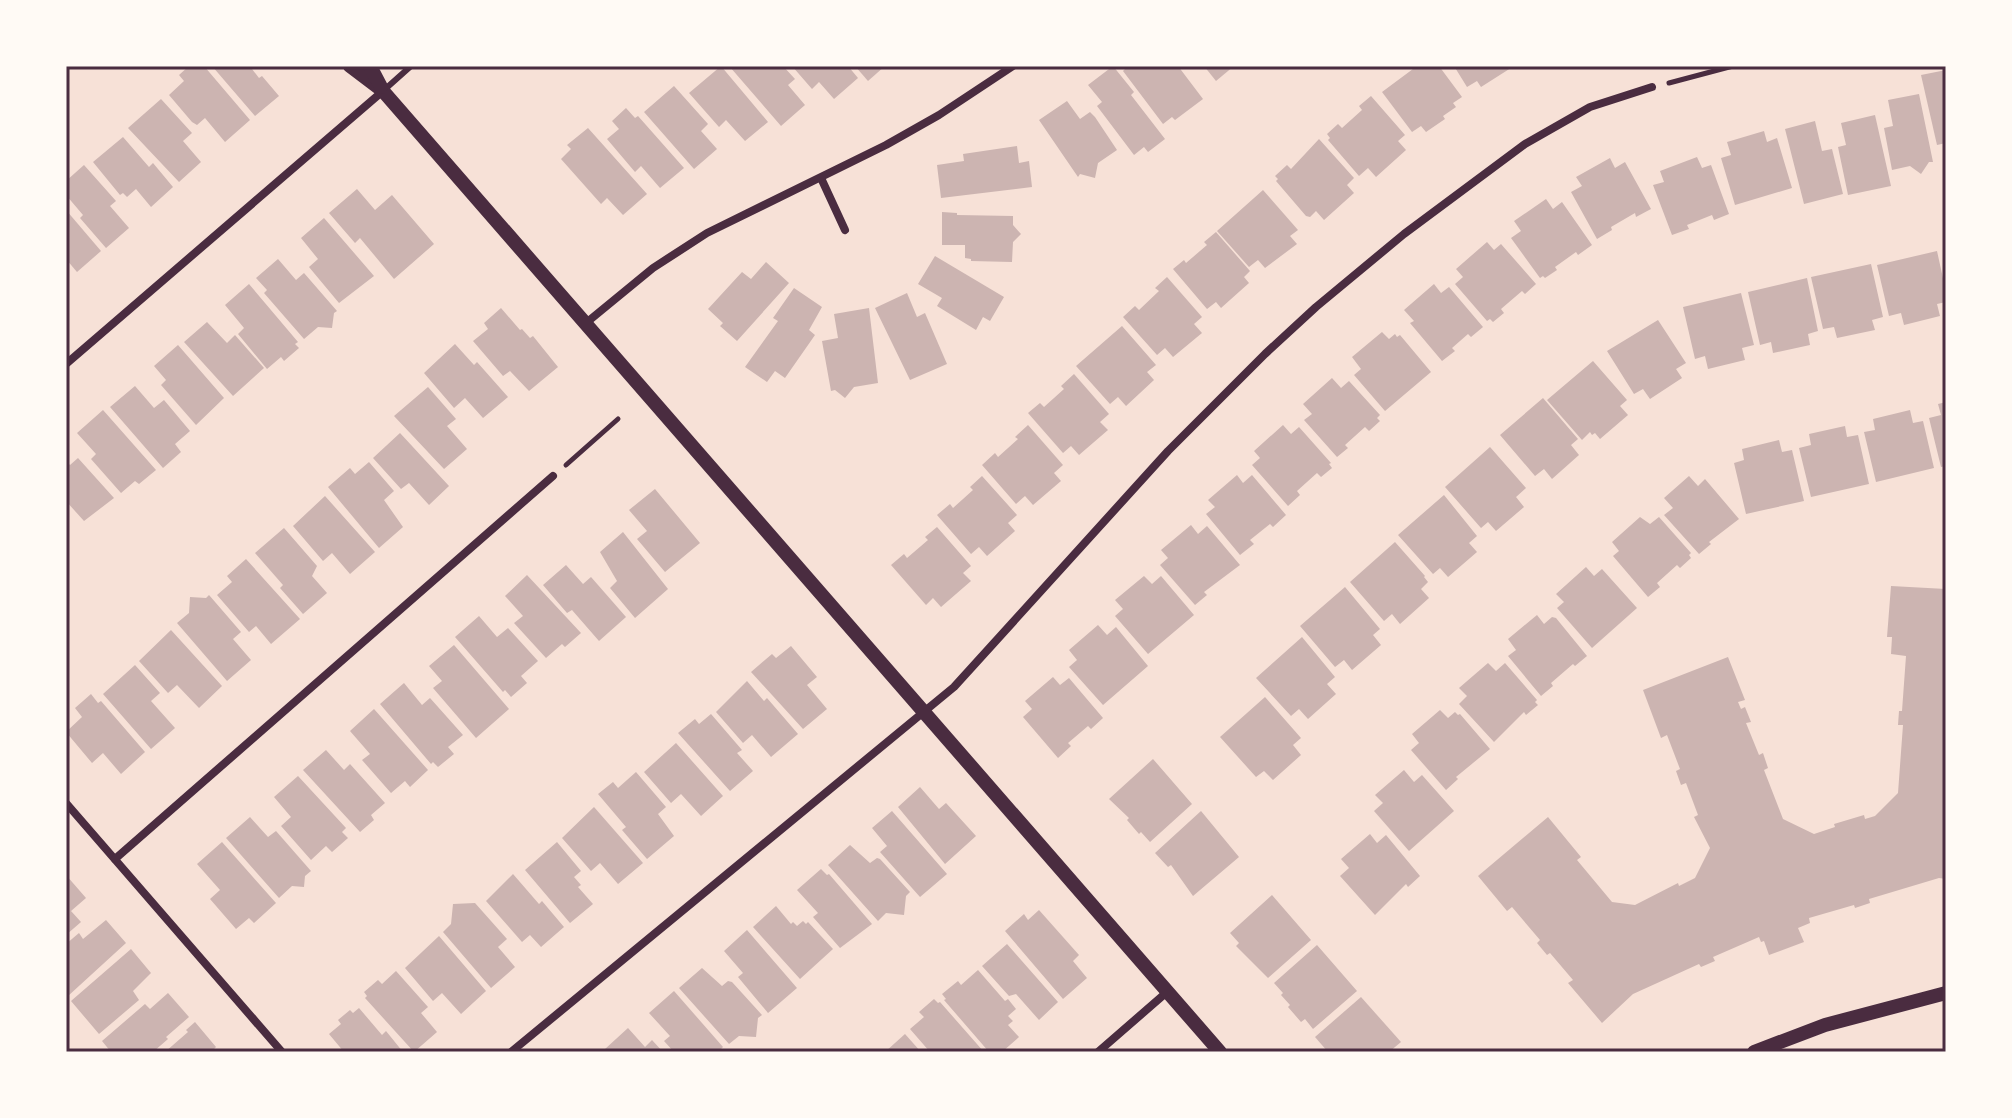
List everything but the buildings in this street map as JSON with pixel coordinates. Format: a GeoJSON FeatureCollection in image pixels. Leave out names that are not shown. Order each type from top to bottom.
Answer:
{"type":"FeatureCollection","features":[{"type":"Feature","properties":{"kind":"street"},"geometry":{"type":"LineString","coordinates":[[350,66],[383,91],[1220,1052]]}},
{"type":"Feature","properties":{"kind":"street"},"geometry":{"type":"LineString","coordinates":[[370,66],[383,91]]}},
{"type":"Feature","properties":{"kind":"street"},"geometry":{"type":"LineString","coordinates":[[586,323],[672,255],[743,214],[821,178],[939,115],[1013,66]]}},
{"type":"Feature","properties":{"kind":"street"},"geometry":{"type":"LineString","coordinates":[[511,1052],[925,712],[972,667],[1168,451],[1316,307],[1442,204],[1525,144],[1590,107],[1652,87]]}},
{"type":"Feature","properties":{"kind":"street"},"geometry":{"type":"LineString","coordinates":[[66,364],[383,91]]}},
{"type":"Feature","properties":{"kind":"street"},"geometry":{"type":"LineString","coordinates":[[821,178],[845,230]]}},
{"type":"Feature","properties":{"kind":"street"},"geometry":{"type":"LineString","coordinates":[[115,859],[553,476]]}},
{"type":"Feature","properties":{"kind":"street"},"geometry":{"type":"LineString","coordinates":[[66,803],[282,1052]]}},
{"type":"Feature","properties":{"kind":"street"},"geometry":{"type":"LineString","coordinates":[[1098,1052],[1167,992]]}},
{"type":"Feature","properties":{"kind":"street"},"geometry":{"type":"LineString","coordinates":[[1754,1052],[1825,1025],[1946,993]]}},
{"type":"Feature","properties":{"kind":"lane"},"geometry":{"type":"LineString","coordinates":[[383,91],[411,66]]}},
{"type":"Feature","properties":{"kind":"path"},"geometry":{"type":"LineString","coordinates":[[1652,87],[1733,66]]}},
{"type":"Feature","properties":{"kind":"path"},"geometry":{"type":"LineString","coordinates":[[553,476],[618,419]]}}]}
